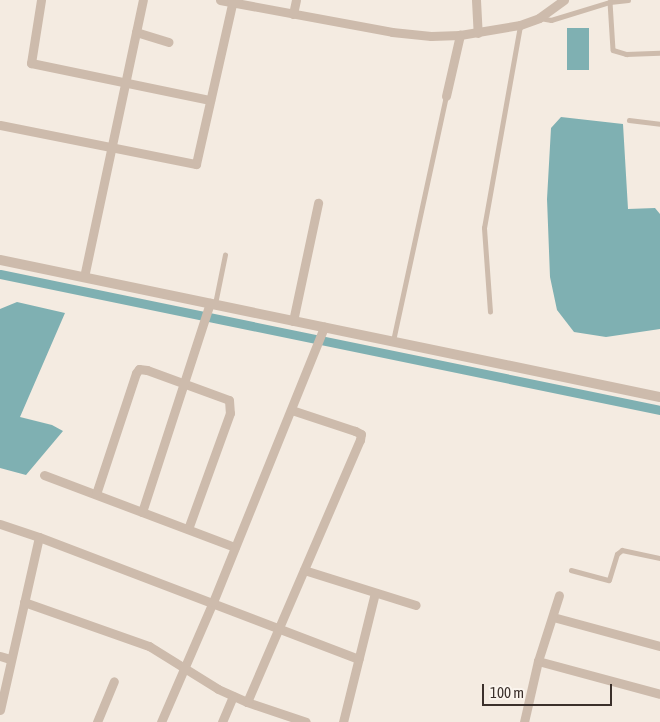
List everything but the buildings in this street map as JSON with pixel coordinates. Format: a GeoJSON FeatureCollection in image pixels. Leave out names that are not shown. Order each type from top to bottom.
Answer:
{"type":"FeatureCollection","features":[{"type":"Feature","properties":{"kind":"street"},"geometry":{"type":"LineString","coordinates":[[41,0],[31,64],[210,100]]}},
{"type":"Feature","properties":{"kind":"street"},"geometry":{"type":"LineString","coordinates":[[84,277],[143,0]]}},
{"type":"Feature","properties":{"kind":"street"},"geometry":{"type":"LineString","coordinates":[[220,0],[232,4],[392,32],[432,36],[478,33],[520,25],[539,18],[564,0]]}},
{"type":"Feature","properties":{"kind":"street"},"geometry":{"type":"LineString","coordinates":[[293,14],[296,0]]}},
{"type":"Feature","properties":{"kind":"street"},"geometry":{"type":"LineString","coordinates":[[476,0],[478,33]]}},
{"type":"Feature","properties":{"kind":"street"},"geometry":{"type":"LineString","coordinates":[[0,125],[196,164],[232,4]]}},
{"type":"Feature","properties":{"kind":"street"},"geometry":{"type":"LineString","coordinates":[[136,32],[168,42]]}},
{"type":"Feature","properties":{"kind":"street"},"geometry":{"type":"LineString","coordinates":[[446,96],[460,35]]}},
{"type":"Feature","properties":{"kind":"street"},"geometry":{"type":"LineString","coordinates":[[293,321],[318,203]]}},
{"type":"Feature","properties":{"kind":"street"},"geometry":{"type":"LineString","coordinates":[[0,260],[211,306],[293,321],[321,335],[393,342],[660,397]]}},
{"type":"Feature","properties":{"kind":"street"},"geometry":{"type":"LineString","coordinates":[[142,512],[211,306]]}},
{"type":"Feature","properties":{"kind":"street"},"geometry":{"type":"LineString","coordinates":[[160,722],[213,602],[321,335]]}},
{"type":"Feature","properties":{"kind":"street"},"geometry":{"type":"LineString","coordinates":[[96,494],[136,373],[139,369],[147,370],[229,400],[231,407],[188,529]]}},
{"type":"Feature","properties":{"kind":"street"},"geometry":{"type":"LineString","coordinates":[[247,702],[361,434],[292,410]]}},
{"type":"Feature","properties":{"kind":"street"},"geometry":{"type":"LineString","coordinates":[[44,475],[235,547]]}},
{"type":"Feature","properties":{"kind":"street"},"geometry":{"type":"LineString","coordinates":[[0,524],[213,602],[359,659]]}},
{"type":"Feature","properties":{"kind":"street"},"geometry":{"type":"LineString","coordinates":[[0,710],[10,658],[39,537]]}},
{"type":"Feature","properties":{"kind":"street"},"geometry":{"type":"LineString","coordinates":[[304,570],[416,606]]}},
{"type":"Feature","properties":{"kind":"street"},"geometry":{"type":"LineString","coordinates":[[343,722],[375,593]]}},
{"type":"Feature","properties":{"kind":"street"},"geometry":{"type":"LineString","coordinates":[[524,722],[538,661],[559,595]]}},
{"type":"Feature","properties":{"kind":"street"},"geometry":{"type":"LineString","coordinates":[[24,602],[149,646],[184,669],[233,696],[283,718],[306,722]]}},
{"type":"Feature","properties":{"kind":"street"},"geometry":{"type":"LineString","coordinates":[[553,618],[660,646]]}},
{"type":"Feature","properties":{"kind":"street"},"geometry":{"type":"LineString","coordinates":[[0,656],[10,658]]}},
{"type":"Feature","properties":{"kind":"street"},"geometry":{"type":"LineString","coordinates":[[538,661],[660,694]]}},
{"type":"Feature","properties":{"kind":"street"},"geometry":{"type":"LineString","coordinates":[[97,722],[114,681]]}},
{"type":"Feature","properties":{"kind":"street"},"geometry":{"type":"LineString","coordinates":[[222,722],[233,696]]}},
{"type":"Feature","properties":{"kind":"lane"},"geometry":{"type":"LineString","coordinates":[[539,18],[551,20],[610,2],[628,0]]}},
{"type":"Feature","properties":{"kind":"lane"},"geometry":{"type":"LineString","coordinates":[[610,2],[613,50],[626,54],[660,53]]}},
{"type":"Feature","properties":{"kind":"lane"},"geometry":{"type":"LineString","coordinates":[[490,312],[484,228],[520,25]]}},
{"type":"Feature","properties":{"kind":"lane"},"geometry":{"type":"LineString","coordinates":[[393,342],[446,96]]}},
{"type":"Feature","properties":{"kind":"lane"},"geometry":{"type":"LineString","coordinates":[[629,120],[660,124]]}},
{"type":"Feature","properties":{"kind":"lane"},"geometry":{"type":"LineString","coordinates":[[211,306],[225,255]]}},
{"type":"Feature","properties":{"kind":"lane"},"geometry":{"type":"LineString","coordinates":[[571,570],[609,580],[617,554],[622,550],[660,558]]}},
{"type":"Feature","properties":{"kind":"water"},"geometry":{"type":"Polygon","coordinates":[[[567,28],[589,28],[589,70],[567,70],[567,28]]]}},
{"type":"Feature","properties":{"kind":"water"},"geometry":{"type":"Polygon","coordinates":[[[561,117],[623,124],[628,209],[655,208],[660,214],[660,329],[606,337],[574,332],[557,310],[550,277],[547,199],[551,128],[561,117]]]}},
{"type":"Feature","properties":{"kind":"water"},"geometry":{"type":"Polygon","coordinates":[[[17,302],[65,313],[20,417],[52,425],[63,431],[26,475],[0,468],[0,309],[17,302]]]}},
{"type":"Feature","properties":{"kind":"waterway"},"geometry":{"type":"LineString","coordinates":[[0,274],[660,410]]}}]}
